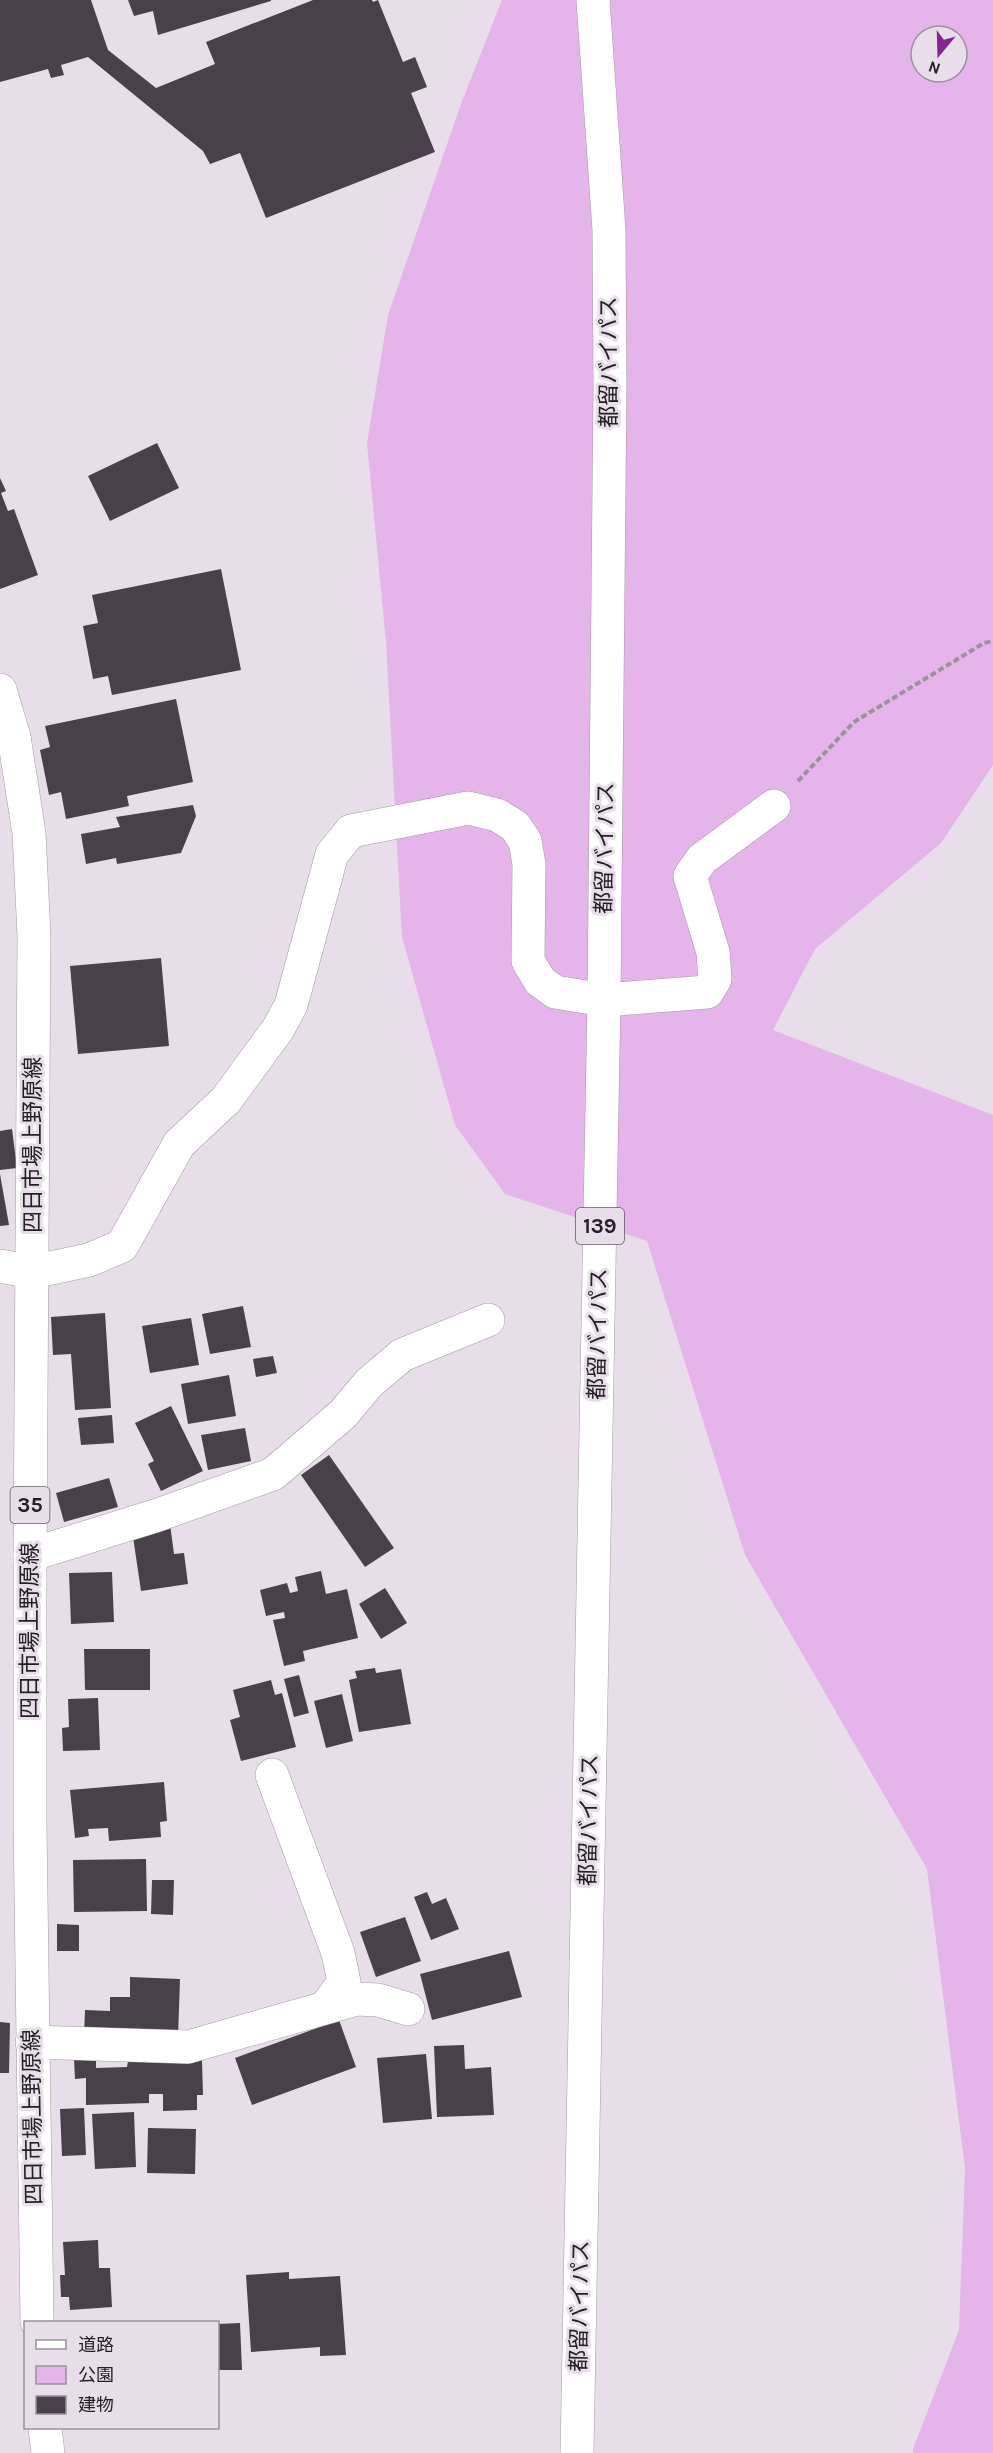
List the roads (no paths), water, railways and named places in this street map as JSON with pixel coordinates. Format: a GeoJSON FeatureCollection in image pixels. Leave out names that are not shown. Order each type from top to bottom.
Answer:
{"type":"FeatureCollection","features":[{"type":"Feature","properties":{"kind":"main road","name":"都留バイパス"},"geometry":{"type":"LineString","coordinates":[[577,2453],[604,1000],[609,230],[593,0]]}},
{"type":"Feature","properties":{"kind":"main road","name":"四日市場上野原線"},"geometry":{"type":"LineString","coordinates":[[0,690],[14,736],[29,833],[34,935],[30,1556],[32,2042],[37,2321]]}},
{"type":"Feature","properties":{"kind":"main road"},"geometry":{"type":"LineString","coordinates":[[0,1266],[32,1272],[89,1260],[122,1246],[179,1144],[226,1100],[278,1029],[291,1005],[332,854],[351,831],[468,808],[497,815],[515,826],[525,841],[530,864],[528,961],[540,981],[555,992],[604,1000],[707,992],[716,979],[713,952],[690,876],[702,859],[774,806]]}},
{"type":"Feature","properties":{"kind":"main road"},"geometry":{"type":"LineString","coordinates":[[30,1556],[158,1515],[273,1474],[343,1414],[369,1383],[402,1355],[488,1320]]}},
{"type":"Feature","properties":{"kind":"main road"},"geometry":{"type":"LineString","coordinates":[[272,1775],[338,1953],[344,1982],[326,2007]]}},
{"type":"Feature","properties":{"kind":"main road"},"geometry":{"type":"LineString","coordinates":[[32,2042],[188,2048],[357,1999],[378,2000],[408,2009]]}},
{"type":"Feature","properties":{"kind":"main road"},"geometry":{"type":"LineString","coordinates":[[45,2429],[48,2453]]}}]}
